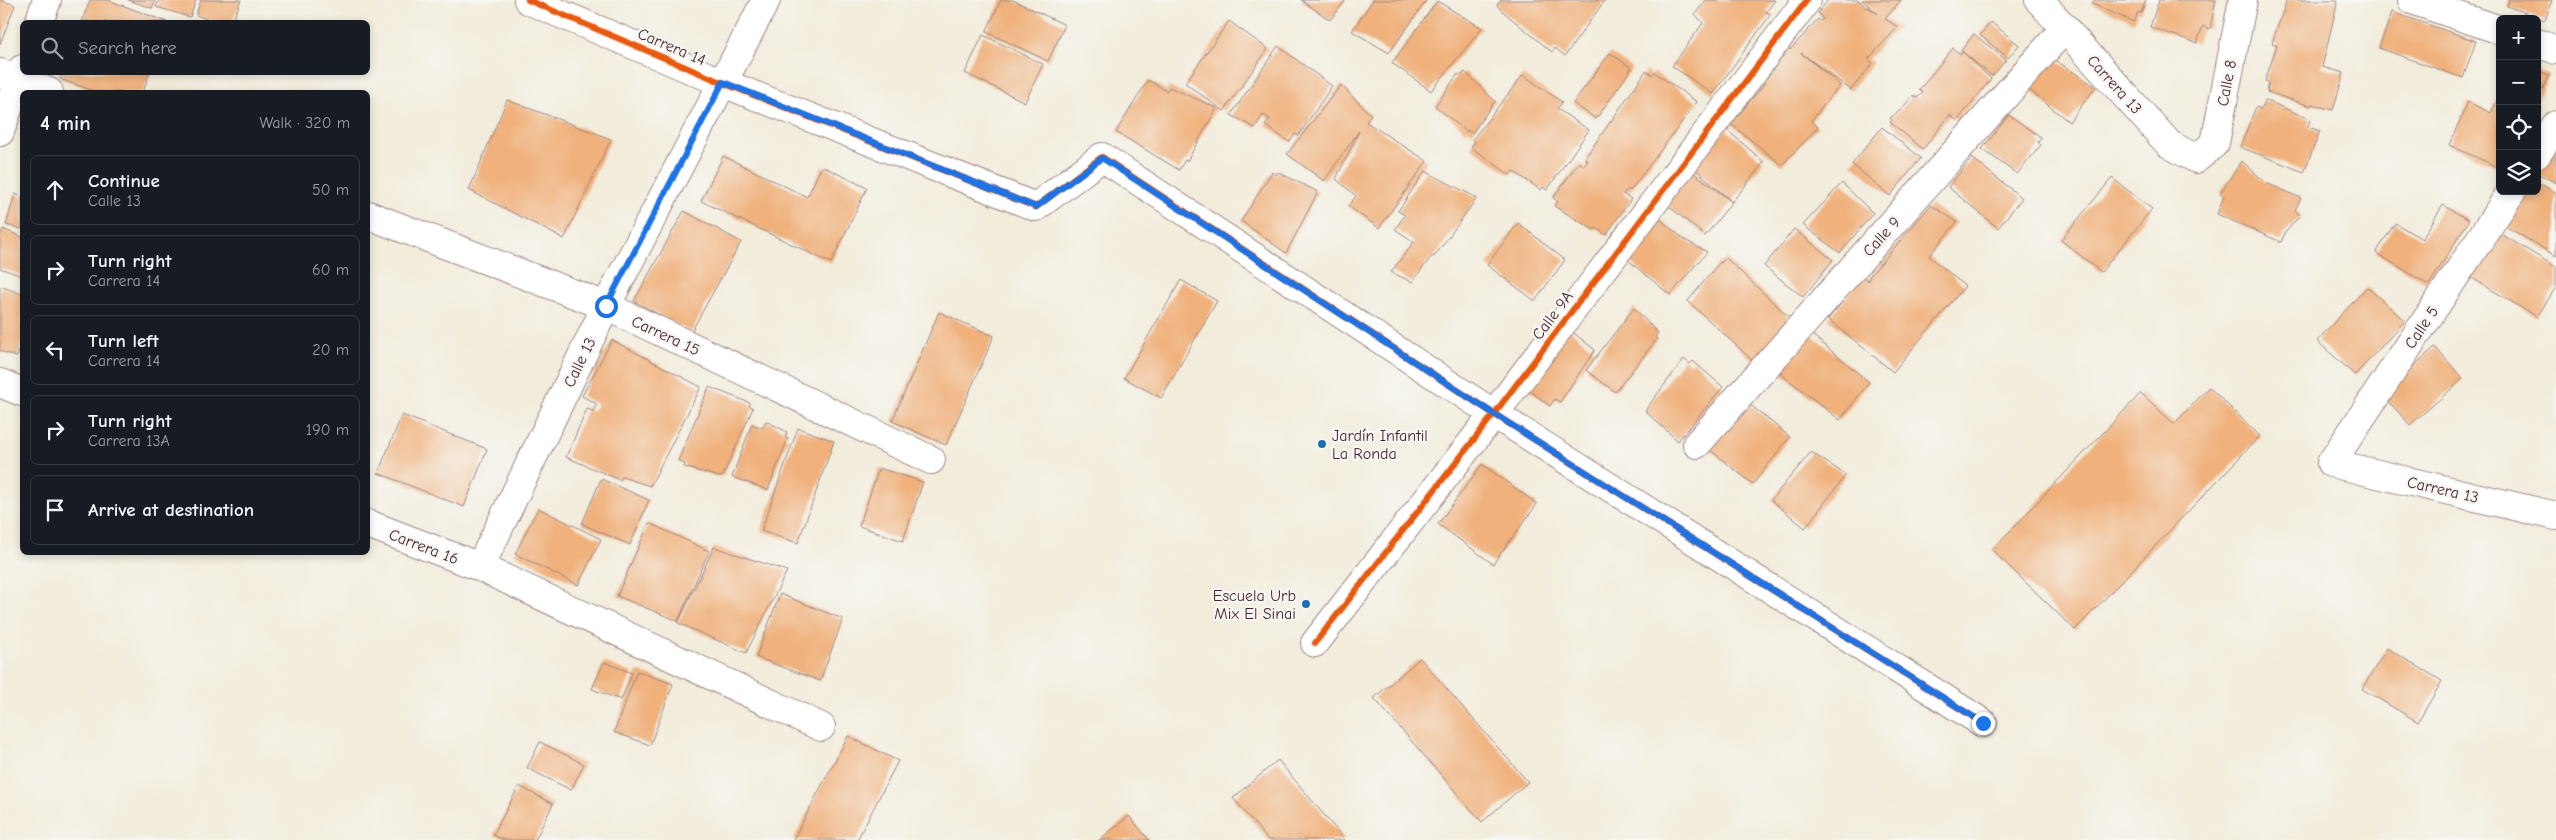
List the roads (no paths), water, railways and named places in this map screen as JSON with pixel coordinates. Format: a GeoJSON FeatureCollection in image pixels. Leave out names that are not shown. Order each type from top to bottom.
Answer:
{"type":"FeatureCollection","features":[{"type":"Feature","properties":{"kind":"street"},"geometry":{"type":"LineString","coordinates":[[40,20],[47,0]]}},
{"type":"Feature","properties":{"kind":"street","name":"Carrera 14"},"geometry":{"type":"LineString","coordinates":[[528,0],[723,82],[1036,207],[1102,158],[1494,414]]}},
{"type":"Feature","properties":{"kind":"street","name":"Calle 13"},"geometry":{"type":"LineString","coordinates":[[480,567],[606,306],[766,0]]}},
{"type":"Feature","properties":{"kind":"street","name":"Calle 9A"},"geometry":{"type":"LineString","coordinates":[[1315,643],[1494,414],[1807,0]]}},
{"type":"Feature","properties":{"kind":"street","name":"Carrera 13"},"geometry":{"type":"LineString","coordinates":[[2039,0],[2169,144],[2196,159]]}},
{"type":"Feature","properties":{"kind":"street","name":"Calle 8"},"geometry":{"type":"LineString","coordinates":[[2196,159],[2214,143],[2243,0]]}},
{"type":"Feature","properties":{"kind":"street"},"geometry":{"type":"LineString","coordinates":[[2412,0],[2496,29]]}},
{"type":"Feature","properties":{"kind":"street","name":"Calle 9"},"geometry":{"type":"LineString","coordinates":[[1697,444],[2065,28]]}},
{"type":"Feature","properties":{"kind":"street"},"geometry":{"type":"LineString","coordinates":[[2541,44],[2556,50]]}},
{"type":"Feature","properties":{"kind":"street"},"geometry":{"type":"LineString","coordinates":[[0,132],[14,74],[45,90]]}},
{"type":"Feature","properties":{"kind":"street"},"geometry":{"type":"LineString","coordinates":[[2540,150],[2556,125]]}},
{"type":"Feature","properties":{"kind":"street","name":"Calle 5"},"geometry":{"type":"LineString","coordinates":[[2331,463],[2509,195]]}},
{"type":"Feature","properties":{"kind":"street","name":"Carrera 15"},"geometry":{"type":"LineString","coordinates":[[370,216],[606,306],[931,460]]}},
{"type":"Feature","properties":{"kind":"street"},"geometry":{"type":"LineString","coordinates":[[0,383],[20,391]]}},
{"type":"Feature","properties":{"kind":"street"},"geometry":{"type":"LineString","coordinates":[[1494,414],[1983,723]]}},
{"type":"Feature","properties":{"kind":"street","name":"Carrera 13"},"geometry":{"type":"LineString","coordinates":[[2331,463],[2556,516]]}},
{"type":"Feature","properties":{"kind":"street","name":"Carrera 16"},"geometry":{"type":"LineString","coordinates":[[370,525],[480,567],[821,727]]}},
{"type":"Feature","properties":{"kind":"place","name":"Jardín Infantil La Ronda"},"geometry":{"type":"Point","coordinates":[1322,444]}},
{"type":"Feature","properties":{"kind":"place","name":"Escuela Urb Mix El Sinai"},"geometry":{"type":"Point","coordinates":[1306,604]}}]}
